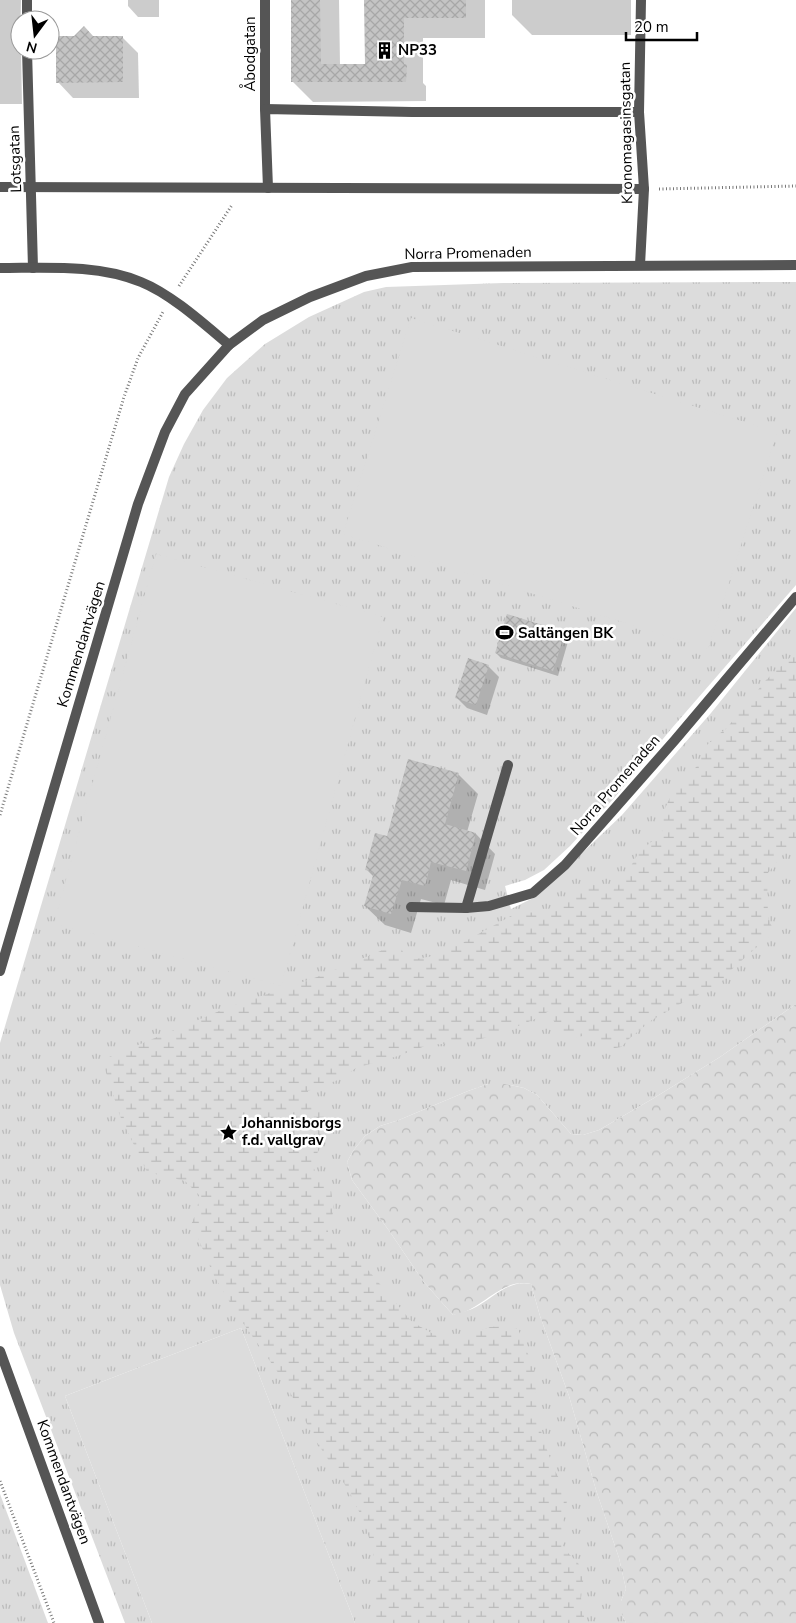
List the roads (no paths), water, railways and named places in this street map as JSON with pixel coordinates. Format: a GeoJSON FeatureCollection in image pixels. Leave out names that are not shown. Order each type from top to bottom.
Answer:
{"type":"FeatureCollection","features":[{"type":"Feature","properties":{"kind":"street","name":"Åbodgatan"},"geometry":{"type":"LineString","coordinates":[[264,109],[265,0]]}},
{"type":"Feature","properties":{"kind":"street","name":"Kronomagasinsgatan"},"geometry":{"type":"LineString","coordinates":[[640,0],[639,112],[644,189],[640,265]]}},
{"type":"Feature","properties":{"kind":"street","name":"Lotsgatan"},"geometry":{"type":"LineString","coordinates":[[27,60],[33,268]]}},
{"type":"Feature","properties":{"kind":"street"},"geometry":{"type":"LineString","coordinates":[[268,188],[264,109],[412,112],[639,112]]}},
{"type":"Feature","properties":{"kind":"street"},"geometry":{"type":"LineString","coordinates":[[0,187],[644,189]]}},
{"type":"Feature","properties":{"kind":"street","name":"Norra Promenaden"},"geometry":{"type":"LineString","coordinates":[[229,345],[264,320],[310,297],[366,276],[412,266],[796,265]]}},
{"type":"Feature","properties":{"kind":"street"},"geometry":{"type":"LineString","coordinates":[[0,268],[88,270],[114,274],[142,282],[171,299],[229,345]]}},
{"type":"Feature","properties":{"kind":"street","name":"Kommendantvägen"},"geometry":{"type":"LineString","coordinates":[[0,971],[138,504],[165,432],[185,394],[229,345]]}},
{"type":"Feature","properties":{"kind":"street","name":"Norra Promenaden"},"geometry":{"type":"LineString","coordinates":[[411,907],[466,908],[489,906],[533,893],[565,865],[675,740],[796,597]]}},
{"type":"Feature","properties":{"kind":"street"},"geometry":{"type":"LineString","coordinates":[[466,908],[508,765]]}},
{"type":"Feature","properties":{"kind":"street","name":"Kommendantvägen"},"geometry":{"type":"LineString","coordinates":[[0,1351],[99,1623]]}},
{"type":"Feature","properties":{"kind":"place","name":"NP33"},"geometry":{"type":"Point","coordinates":[384,50]}},
{"type":"Feature","properties":{"kind":"place","name":"Saltängen BK"},"geometry":{"type":"Point","coordinates":[504,633]}},
{"type":"Feature","properties":{"kind":"place","name":"Johannisborgs f.d. vallgrav"},"geometry":{"type":"Point","coordinates":[228,1132]}}]}
